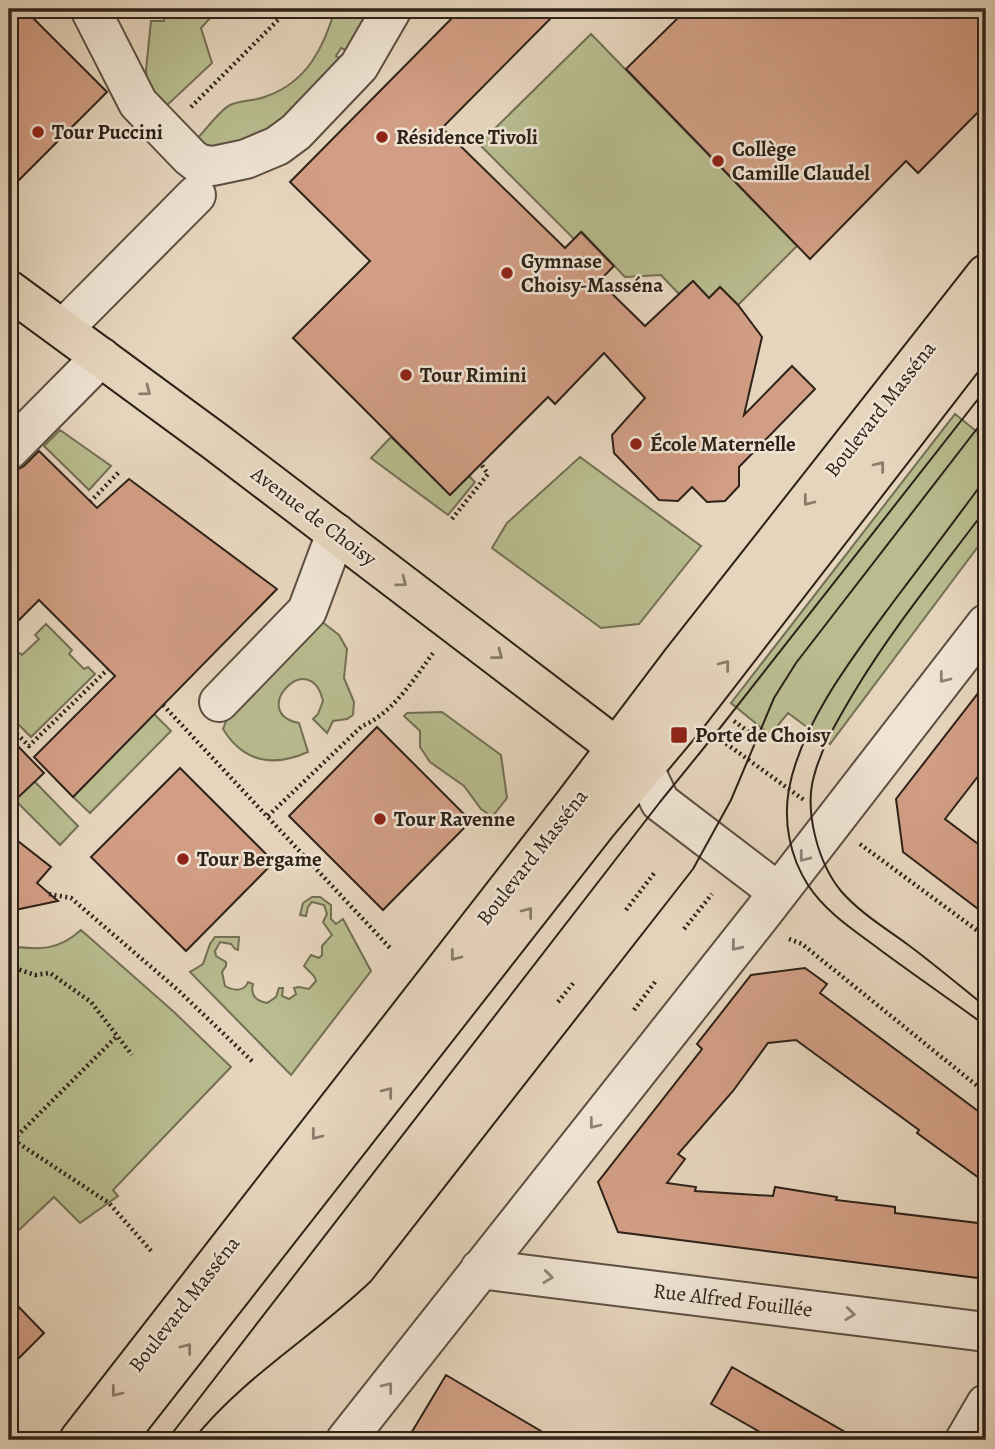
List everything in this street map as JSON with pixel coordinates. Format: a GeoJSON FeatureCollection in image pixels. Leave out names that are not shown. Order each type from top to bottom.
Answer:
{"type":"FeatureCollection","features":[{"type":"Feature","properties":{"kind":"main road","name":"Boulevard Masséna"},"geometry":{"type":"LineString","coordinates":[[115,1440],[585,839],[630,757],[986,275]]}},
{"type":"Feature","properties":{"kind":"main road","name":"Avenue de Choisy"},"geometry":{"type":"LineString","coordinates":[[9,290],[336,533],[630,757]]}},
{"type":"Feature","properties":{"kind":"main road","name":"Boulevard Masséna"},"geometry":{"type":"LineString","coordinates":[[79,1440],[573,805],[630,757],[986,329]]}},
{"type":"Feature","properties":{"kind":"street"},"geometry":{"type":"LineString","coordinates":[[90,9],[138,103],[190,157],[199,164],[213,166],[246,159],[277,146],[313,116],[359,66],[392,9]]}},
{"type":"Feature","properties":{"kind":"street"},"geometry":{"type":"LineString","coordinates":[[63,329],[196,195]]}},
{"type":"Feature","properties":{"kind":"street"},"geometry":{"type":"LineString","coordinates":[[9,450],[101,357]]}},
{"type":"Feature","properties":{"kind":"street"},"geometry":{"type":"LineString","coordinates":[[219,702],[307,611],[336,533]]}},
{"type":"Feature","properties":{"kind":"street"},"geometry":{"type":"LineString","coordinates":[[346,1440],[752,926],[986,624]]}},
{"type":"Feature","properties":{"kind":"street"},"geometry":{"type":"LineString","coordinates":[[630,757],[660,802],[778,892]]}},
{"type":"Feature","properties":{"kind":"street","name":"Rue Alfred Fouillée"},"geometry":{"type":"LineString","coordinates":[[480,1269],[986,1332]]}},
{"type":"Feature","properties":{"kind":"street"},"geometry":{"type":"LineString","coordinates":[[965,1440],[986,1404]]}},
{"type":"Feature","properties":{"kind":"path"},"geometry":{"type":"LineString","coordinates":[[166,131],[289,9]]}},
{"type":"Feature","properties":{"kind":"path"},"geometry":{"type":"LineString","coordinates":[[452,519],[488,474],[481,464]]}},
{"type":"Feature","properties":{"kind":"path"},"geometry":{"type":"LineString","coordinates":[[90,502],[119,472]]}},
{"type":"Feature","properties":{"kind":"path"},"geometry":{"type":"LineString","coordinates":[[9,726],[29,746],[108,669]]}},
{"type":"Feature","properties":{"kind":"path"},"geometry":{"type":"LineString","coordinates":[[268,816],[362,726],[375,721],[408,686]]}},
{"type":"Feature","properties":{"kind":"path"},"geometry":{"type":"LineString","coordinates":[[163,705],[390,948]]}},
{"type":"Feature","properties":{"kind":"path"},"geometry":{"type":"LineString","coordinates":[[734,721],[750,733]]}},
{"type":"Feature","properties":{"kind":"path"},"geometry":{"type":"LineString","coordinates":[[709,731],[986,937]]}},
{"type":"Feature","properties":{"kind":"path"},"geometry":{"type":"LineString","coordinates":[[625,910],[655,872]]}},
{"type":"Feature","properties":{"kind":"path"},"geometry":{"type":"LineString","coordinates":[[50,894],[71,898],[179,991],[253,1062]]}},
{"type":"Feature","properties":{"kind":"path"},"geometry":{"type":"LineString","coordinates":[[684,929],[712,894]]}},
{"type":"Feature","properties":{"kind":"path"},"geometry":{"type":"LineString","coordinates":[[752,926],[802,944],[986,1093]]}},
{"type":"Feature","properties":{"kind":"path"},"geometry":{"type":"LineString","coordinates":[[9,966],[35,975],[50,973],[91,1002],[132,1055]]}},
{"type":"Feature","properties":{"kind":"path"},"geometry":{"type":"LineString","coordinates":[[558,1002],[575,981]]}},
{"type":"Feature","properties":{"kind":"path"},"geometry":{"type":"LineString","coordinates":[[634,1010],[655,982]]}},
{"type":"Feature","properties":{"kind":"path"},"geometry":{"type":"LineString","coordinates":[[117,1036],[11,1138],[108,1203],[152,1252]]}},
{"type":"Feature","properties":{"kind":"green space"},"geometry":{"type":"Polygon","coordinates":[[[165,9],[208,9],[213,15],[201,28],[212,63],[163,109],[148,95],[146,70],[151,21],[164,21],[165,9]]]}},
{"type":"Feature","properties":{"kind":"green space"},"geometry":{"type":"Polygon","coordinates":[[[335,9],[370,9],[348,51],[341,48],[336,56],[342,60],[286,126],[207,154],[195,141],[226,108],[234,103],[263,98],[281,90],[293,82],[312,62],[335,9]]]}},
{"type":"Feature","properties":{"kind":"green space"},"geometry":{"type":"Polygon","coordinates":[[[591,34],[797,246],[738,305],[720,287],[709,298],[693,281],[679,294],[661,275],[625,277],[582,232],[574,239],[479,144],[591,34]]]}},
{"type":"Feature","properties":{"kind":"green space"},"geometry":{"type":"Polygon","coordinates":[[[955,414],[986,439],[986,536],[830,744],[788,713],[770,735],[731,703],[955,414]]]}},
{"type":"Feature","properties":{"kind":"green space"},"geometry":{"type":"Polygon","coordinates":[[[60,430],[111,466],[89,490],[44,446],[60,430]]]}},
{"type":"Feature","properties":{"kind":"green space"},"geometry":{"type":"Polygon","coordinates":[[[391,437],[450,494],[469,476],[475,482],[448,515],[371,458],[391,437]]]}},
{"type":"Feature","properties":{"kind":"green space"},"geometry":{"type":"Polygon","coordinates":[[[580,457],[701,546],[639,624],[601,628],[492,548],[507,523],[580,457]]]}},
{"type":"Feature","properties":{"kind":"green space"},"geometry":{"type":"Polygon","coordinates":[[[321,621],[339,635],[347,649],[344,678],[354,702],[353,715],[347,719],[333,721],[327,733],[313,719],[323,701],[316,685],[306,679],[296,681],[287,687],[280,697],[279,707],[285,717],[299,723],[308,752],[283,760],[261,759],[250,755],[240,749],[223,729],[227,719],[321,621]]]}},
{"type":"Feature","properties":{"kind":"green space"},"geometry":{"type":"Polygon","coordinates":[[[46,624],[72,650],[69,654],[84,669],[88,667],[95,674],[31,737],[14,720],[18,716],[9,707],[9,661],[18,652],[22,655],[39,639],[35,635],[46,624]]]}},
{"type":"Feature","properties":{"kind":"green space"},"geometry":{"type":"Polygon","coordinates":[[[442,712],[501,755],[507,798],[492,817],[481,809],[464,786],[430,762],[420,747],[420,731],[404,716],[407,713],[442,712]]]}},
{"type":"Feature","properties":{"kind":"green space"},"geometry":{"type":"Polygon","coordinates":[[[154,714],[171,731],[90,813],[73,797],[154,714]]]}},
{"type":"Feature","properties":{"kind":"green space"},"geometry":{"type":"Polygon","coordinates":[[[15,776],[34,781],[78,826],[60,845],[9,794],[9,782],[15,776]]]}},
{"type":"Feature","properties":{"kind":"green space"},"geometry":{"type":"Polygon","coordinates":[[[312,897],[320,897],[331,905],[331,919],[336,924],[343,919],[371,971],[291,1075],[190,972],[203,964],[215,937],[239,937],[238,950],[231,944],[220,942],[215,951],[216,956],[226,962],[222,972],[225,986],[238,990],[244,988],[248,982],[253,984],[255,997],[267,1003],[276,997],[279,988],[283,988],[282,996],[289,999],[296,994],[294,988],[309,989],[316,981],[304,966],[311,955],[319,958],[322,955],[322,946],[332,935],[323,922],[327,914],[324,905],[312,902],[306,916],[300,915],[303,903],[312,897]]]}},
{"type":"Feature","properties":{"kind":"green space"},"geometry":{"type":"Polygon","coordinates":[[[81,930],[174,1012],[231,1067],[113,1190],[118,1196],[80,1223],[54,1197],[19,1230],[9,1221],[9,946],[48,947],[64,942],[81,930]]]}},
{"type":"Feature","properties":{"kind":"building","name":"Tour Puccini"},"geometry":{"type":"Polygon","coordinates":[[[9,9],[24,9],[107,92],[9,190],[9,9]]]}},
{"type":"Feature","properties":{"kind":"building"},"geometry":{"type":"Polygon","coordinates":[[[461,9],[560,9],[442,128],[565,248],[581,232],[614,266],[599,281],[645,326],[693,281],[709,298],[720,287],[738,305],[762,337],[744,415],[792,366],[815,389],[739,467],[739,486],[725,501],[707,502],[692,487],[678,501],[659,500],[614,453],[612,435],[645,398],[604,353],[555,404],[548,397],[450,495],[293,338],[370,261],[290,182],[461,9]]]}},
{"type":"Feature","properties":{"kind":"building"},"geometry":{"type":"Polygon","coordinates":[[[687,9],[986,9],[986,104],[918,173],[906,161],[810,259],[626,69],[687,9]]]}},
{"type":"Feature","properties":{"kind":"building"},"geometry":{"type":"Polygon","coordinates":[[[39,451],[97,508],[129,479],[277,589],[73,797],[34,757],[115,676],[39,600],[9,630],[9,474],[24,466],[39,451]]]}},
{"type":"Feature","properties":{"kind":"building"},"geometry":{"type":"Polygon","coordinates":[[[986,683],[986,766],[945,819],[986,850],[986,915],[903,852],[896,799],[986,683]]]}},
{"type":"Feature","properties":{"kind":"building","name":"Tour Ravenne"},"geometry":{"type":"Polygon","coordinates":[[[377,727],[471,821],[383,910],[289,816],[377,727]]]}},
{"type":"Feature","properties":{"kind":"building"},"geometry":{"type":"Polygon","coordinates":[[[9,737],[44,773],[9,806],[9,737]]]}},
{"type":"Feature","properties":{"kind":"building","name":"Tour Bergame"},"geometry":{"type":"Polygon","coordinates":[[[180,768],[274,862],[186,951],[91,857],[180,768]]]}},
{"type":"Feature","properties":{"kind":"building"},"geometry":{"type":"Polygon","coordinates":[[[9,834],[51,867],[37,883],[58,901],[15,910],[9,917],[9,834]]]}},
{"type":"Feature","properties":{"kind":"building"},"geometry":{"type":"Polygon","coordinates":[[[805,968],[827,984],[820,993],[986,1117],[986,1183],[796,1040],[768,1043],[733,1091],[678,1154],[685,1159],[667,1183],[696,1187],[695,1191],[773,1196],[775,1187],[837,1197],[836,1200],[895,1207],[895,1213],[986,1224],[986,1279],[618,1232],[598,1182],[702,1049],[697,1044],[751,975],[805,968]]]}},
{"type":"Feature","properties":{"kind":"building"},"geometry":{"type":"Polygon","coordinates":[[[9,1297],[44,1333],[9,1368],[9,1297]]]}},
{"type":"Feature","properties":{"kind":"building"},"geometry":{"type":"Polygon","coordinates":[[[732,1367],[859,1440],[774,1440],[711,1404],[732,1367]]]}},
{"type":"Feature","properties":{"kind":"building"},"geometry":{"type":"Polygon","coordinates":[[[446,1375],[556,1440],[407,1440],[446,1375]]]}},
{"type":"Feature","properties":{"kind":"tram line"},"geometry":{"type":"LineString","coordinates":[[167,1440],[660,802],[986,389]]}},
{"type":"Feature","properties":{"kind":"tram line"},"geometry":{"type":"LineString","coordinates":[[193,1440],[234,1396],[371,1281],[693,869],[731,800],[774,698],[796,663],[986,417]]}},
{"type":"Feature","properties":{"kind":"tram line"},"geometry":{"type":"LineString","coordinates":[[986,478],[831,690],[795,764],[787,801],[792,851],[815,895],[853,929],[986,1026]]}},
{"type":"Feature","properties":{"kind":"tram line"},"geometry":{"type":"LineString","coordinates":[[986,509],[900,623],[853,694],[821,754],[811,790],[815,836],[826,866],[841,891],[864,913],[986,1007]]}},
{"type":"Feature","properties":{"kind":"place","name":"Tour Puccini"},"geometry":{"type":"Point","coordinates":[38,132]}},
{"type":"Feature","properties":{"kind":"place","name":"Résidence Tivoli"},"geometry":{"type":"Point","coordinates":[382,137]}},
{"type":"Feature","properties":{"kind":"place","name":"Collège Camille Claudel"},"geometry":{"type":"Point","coordinates":[718,161]}},
{"type":"Feature","properties":{"kind":"place","name":"Gymnase Choisy-Masséna"},"geometry":{"type":"Point","coordinates":[507,273]}},
{"type":"Feature","properties":{"kind":"place","name":"Tour Rimini"},"geometry":{"type":"Point","coordinates":[406,375]}},
{"type":"Feature","properties":{"kind":"place","name":"École Maternelle"},"geometry":{"type":"Point","coordinates":[636,444]}},
{"type":"Feature","properties":{"kind":"place","name":"Porte de Choisy"},"geometry":{"type":"Point","coordinates":[679,735]}},
{"type":"Feature","properties":{"kind":"place","name":"Tour Ravenne"},"geometry":{"type":"Point","coordinates":[380,819]}},
{"type":"Feature","properties":{"kind":"place","name":"Tour Bergame"},"geometry":{"type":"Point","coordinates":[183,859]}}]}
